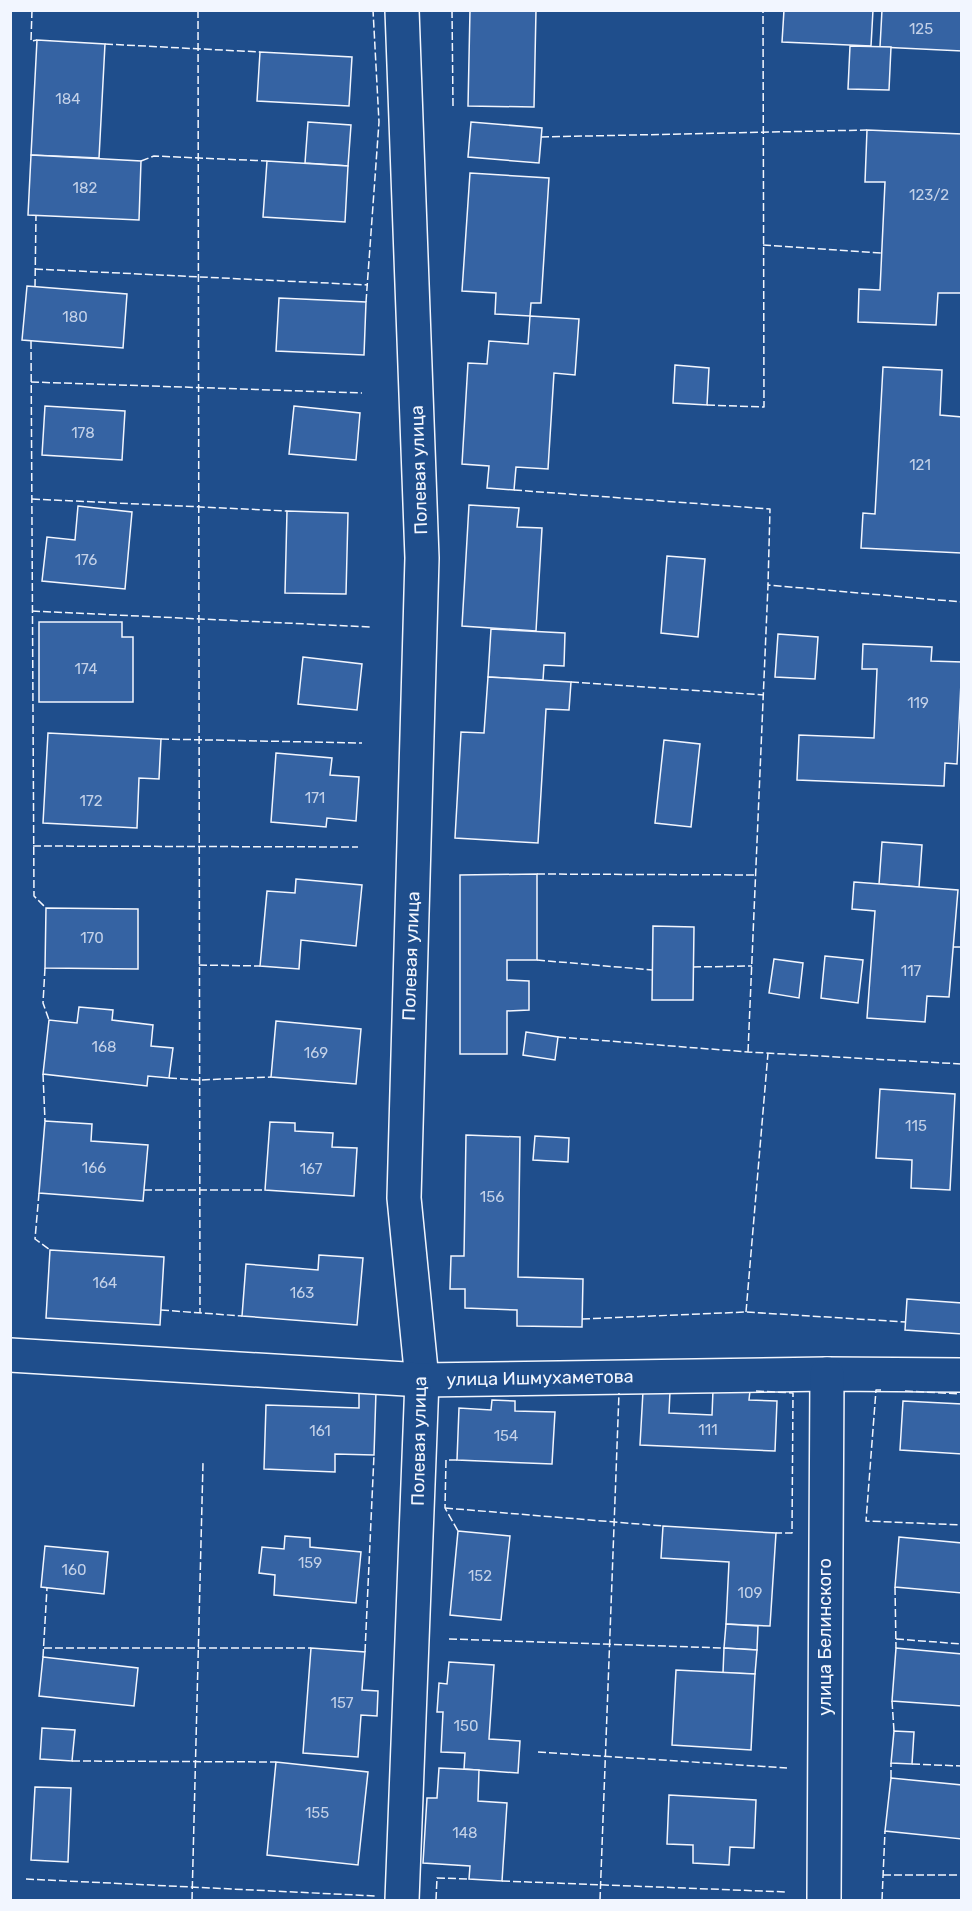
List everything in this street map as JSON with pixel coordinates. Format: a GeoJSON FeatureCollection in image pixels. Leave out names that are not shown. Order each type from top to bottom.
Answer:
{"type":"FeatureCollection","features":[{"type":"Feature","properties":{"kind":"street","name":"Полевая улица"},"geometry":{"type":"LineString","coordinates":[[402,10],[423,558],[404,1198],[422,1380],[402,1900]]}},
{"type":"Feature","properties":{"kind":"street","name":"улица Ишмухаметова"},"geometry":{"type":"LineString","coordinates":[[10,1355],[422,1380],[827,1374],[962,1375]]}},
{"type":"Feature","properties":{"kind":"street","name":"улица Белинского"},"geometry":{"type":"LineString","coordinates":[[824,1900],[827,1374]]}},
{"type":"Feature","properties":{"kind":"building"},"geometry":{"type":"Polygon","coordinates":[[[470,10],[536,10],[534,107],[468,106],[470,10]]]}},
{"type":"Feature","properties":{"kind":"building"},"geometry":{"type":"Polygon","coordinates":[[[784,10],[873,10],[871,46],[782,42],[784,10]]]}},
{"type":"Feature","properties":{"kind":"building"},"geometry":{"type":"Polygon","coordinates":[[[882,10],[962,10],[962,51],[880,47],[882,10]]]}},
{"type":"Feature","properties":{"kind":"building"},"geometry":{"type":"Polygon","coordinates":[[[37,40],[105,44],[99,158],[31,155],[37,40]]]}},
{"type":"Feature","properties":{"kind":"building"},"geometry":{"type":"Polygon","coordinates":[[[850,46],[891,47],[889,90],[848,89],[850,46]]]}},
{"type":"Feature","properties":{"kind":"building"},"geometry":{"type":"Polygon","coordinates":[[[260,52],[352,57],[349,106],[257,101],[260,52]]]}},
{"type":"Feature","properties":{"kind":"building"},"geometry":{"type":"Polygon","coordinates":[[[308,122],[351,125],[348,166],[305,163],[308,122]]]}},
{"type":"Feature","properties":{"kind":"building"},"geometry":{"type":"Polygon","coordinates":[[[471,122],[542,128],[539,163],[468,157],[471,122]]]}},
{"type":"Feature","properties":{"kind":"building"},"geometry":{"type":"Polygon","coordinates":[[[867,130],[962,134],[962,293],[938,293],[936,325],[858,322],[859,289],[880,290],[885,182],[865,182],[867,130]]]}},
{"type":"Feature","properties":{"kind":"building"},"geometry":{"type":"Polygon","coordinates":[[[31,155],[141,161],[139,220],[28,215],[31,155]]]}},
{"type":"Feature","properties":{"kind":"building"},"geometry":{"type":"Polygon","coordinates":[[[267,161],[348,166],[345,222],[263,217],[267,161]]]}},
{"type":"Feature","properties":{"kind":"building"},"geometry":{"type":"Polygon","coordinates":[[[470,173],[549,178],[541,303],[531,303],[530,316],[495,314],[496,293],[462,291],[470,173]]]}},
{"type":"Feature","properties":{"kind":"building"},"geometry":{"type":"Polygon","coordinates":[[[27,286],[127,294],[123,348],[22,340],[27,286]]]}},
{"type":"Feature","properties":{"kind":"building"},"geometry":{"type":"Polygon","coordinates":[[[279,298],[366,302],[364,355],[276,351],[279,298]]]}},
{"type":"Feature","properties":{"kind":"building"},"geometry":{"type":"Polygon","coordinates":[[[530,316],[579,319],[575,375],[554,373],[548,469],[516,467],[514,490],[487,488],[489,466],[462,464],[468,363],[487,364],[489,341],[528,344],[530,316]]]}},
{"type":"Feature","properties":{"kind":"building"},"geometry":{"type":"Polygon","coordinates":[[[675,365],[709,368],[707,405],[673,403],[675,365]]]}},
{"type":"Feature","properties":{"kind":"building"},"geometry":{"type":"Polygon","coordinates":[[[883,367],[942,370],[940,415],[962,417],[961,553],[861,548],[863,513],[875,514],[883,367]]]}},
{"type":"Feature","properties":{"kind":"building"},"geometry":{"type":"Polygon","coordinates":[[[45,406],[125,411],[122,460],[42,455],[45,406]]]}},
{"type":"Feature","properties":{"kind":"building"},"geometry":{"type":"Polygon","coordinates":[[[294,406],[360,413],[356,460],[289,454],[294,406]]]}},
{"type":"Feature","properties":{"kind":"building"},"geometry":{"type":"Polygon","coordinates":[[[469,505],[519,508],[517,527],[542,528],[536,631],[462,626],[469,505]]]}},
{"type":"Feature","properties":{"kind":"building"},"geometry":{"type":"Polygon","coordinates":[[[78,506],[132,512],[125,589],[42,581],[47,537],[75,540],[78,506]]]}},
{"type":"Feature","properties":{"kind":"building"},"geometry":{"type":"Polygon","coordinates":[[[287,511],[348,513],[346,594],[285,593],[287,511]]]}},
{"type":"Feature","properties":{"kind":"building"},"geometry":{"type":"Polygon","coordinates":[[[667,556],[705,559],[698,637],[661,633],[667,556]]]}},
{"type":"Feature","properties":{"kind":"building"},"geometry":{"type":"Polygon","coordinates":[[[39,622],[122,622],[122,637],[133,637],[133,702],[39,702],[39,622]]]}},
{"type":"Feature","properties":{"kind":"building"},"geometry":{"type":"Polygon","coordinates":[[[491,629],[565,633],[564,666],[544,665],[543,680],[488,677],[491,629]]]}},
{"type":"Feature","properties":{"kind":"building"},"geometry":{"type":"Polygon","coordinates":[[[778,634],[818,637],[815,679],[775,677],[778,634]]]}},
{"type":"Feature","properties":{"kind":"building"},"geometry":{"type":"Polygon","coordinates":[[[863,644],[932,647],[931,661],[962,662],[957,764],[945,763],[944,786],[797,780],[799,735],[874,738],[877,669],[862,669],[863,644]]]}},
{"type":"Feature","properties":{"kind":"building"},"geometry":{"type":"Polygon","coordinates":[[[303,657],[362,664],[357,710],[298,704],[303,657]]]}},
{"type":"Feature","properties":{"kind":"building"},"geometry":{"type":"Polygon","coordinates":[[[488,677],[571,682],[569,710],[546,709],[538,843],[455,838],[461,732],[484,733],[488,677]]]}},
{"type":"Feature","properties":{"kind":"building"},"geometry":{"type":"Polygon","coordinates":[[[48,733],[161,739],[159,779],[139,778],[137,828],[43,823],[48,733]]]}},
{"type":"Feature","properties":{"kind":"building"},"geometry":{"type":"Polygon","coordinates":[[[664,740],[700,744],[691,827],[655,823],[664,740]]]}},
{"type":"Feature","properties":{"kind":"building"},"geometry":{"type":"Polygon","coordinates":[[[276,753],[332,758],[330,775],[359,777],[356,821],[327,818],[326,827],[271,822],[276,753]]]}},
{"type":"Feature","properties":{"kind":"building"},"geometry":{"type":"Polygon","coordinates":[[[882,842],[922,845],[919,887],[879,884],[882,842]]]}},
{"type":"Feature","properties":{"kind":"building"},"geometry":{"type":"Polygon","coordinates":[[[537,874],[537,960],[507,960],[507,980],[529,981],[529,1010],[507,1011],[507,1054],[460,1054],[460,875],[537,874]]]}},
{"type":"Feature","properties":{"kind":"building"},"geometry":{"type":"Polygon","coordinates":[[[296,879],[362,885],[356,946],[301,940],[299,969],[260,966],[267,891],[295,893],[296,879]]]}},
{"type":"Feature","properties":{"kind":"building"},"geometry":{"type":"Polygon","coordinates":[[[854,882],[958,890],[949,997],[927,996],[925,1022],[867,1018],[875,911],[852,909],[854,882]]]}},
{"type":"Feature","properties":{"kind":"building"},"geometry":{"type":"Polygon","coordinates":[[[46,908],[138,909],[138,969],[45,968],[46,908]]]}},
{"type":"Feature","properties":{"kind":"building"},"geometry":{"type":"Polygon","coordinates":[[[653,926],[694,927],[693,1000],[652,1000],[653,926]]]}},
{"type":"Feature","properties":{"kind":"building"},"geometry":{"type":"Polygon","coordinates":[[[825,956],[863,960],[858,1003],[821,998],[825,956]]]}},
{"type":"Feature","properties":{"kind":"building"},"geometry":{"type":"Polygon","coordinates":[[[774,959],[803,963],[799,998],[769,993],[774,959]]]}},
{"type":"Feature","properties":{"kind":"building"},"geometry":{"type":"Polygon","coordinates":[[[79,1007],[113,1010],[112,1020],[153,1025],[151,1046],[173,1048],[169,1078],[148,1076],[147,1086],[43,1074],[49,1020],[77,1023],[79,1007]]]}},
{"type":"Feature","properties":{"kind":"building"},"geometry":{"type":"Polygon","coordinates":[[[276,1021],[361,1029],[356,1084],[271,1077],[276,1021]]]}},
{"type":"Feature","properties":{"kind":"building"},"geometry":{"type":"Polygon","coordinates":[[[526,1032],[558,1037],[555,1060],[523,1055],[526,1032]]]}},
{"type":"Feature","properties":{"kind":"building"},"geometry":{"type":"Polygon","coordinates":[[[880,1089],[955,1094],[950,1190],[911,1188],[912,1160],[876,1158],[880,1089]]]}},
{"type":"Feature","properties":{"kind":"building"},"geometry":{"type":"Polygon","coordinates":[[[45,1121],[92,1124],[91,1141],[148,1145],[143,1201],[39,1193],[45,1121]]]}},
{"type":"Feature","properties":{"kind":"building"},"geometry":{"type":"Polygon","coordinates":[[[270,1122],[295,1123],[295,1131],[333,1133],[332,1147],[357,1148],[354,1196],[265,1190],[270,1122]]]}},
{"type":"Feature","properties":{"kind":"building"},"geometry":{"type":"Polygon","coordinates":[[[466,1135],[520,1137],[518,1277],[583,1279],[582,1327],[517,1326],[517,1310],[465,1308],[465,1289],[450,1289],[451,1256],[464,1256],[466,1135]]]}},
{"type":"Feature","properties":{"kind":"building"},"geometry":{"type":"Polygon","coordinates":[[[535,1136],[569,1138],[568,1162],[533,1160],[535,1136]]]}},
{"type":"Feature","properties":{"kind":"building"},"geometry":{"type":"Polygon","coordinates":[[[50,1250],[164,1257],[160,1325],[46,1318],[50,1250]]]}},
{"type":"Feature","properties":{"kind":"building"},"geometry":{"type":"Polygon","coordinates":[[[319,1255],[363,1258],[357,1325],[242,1316],[246,1264],[318,1270],[319,1255]]]}},
{"type":"Feature","properties":{"kind":"building"},"geometry":{"type":"Polygon","coordinates":[[[907,1299],[962,1303],[962,1334],[905,1330],[907,1299]]]}},
{"type":"Feature","properties":{"kind":"building"},"geometry":{"type":"Polygon","coordinates":[[[359,1390],[376,1391],[374,1455],[335,1454],[335,1472],[264,1469],[266,1405],[359,1408],[359,1390]]]}},
{"type":"Feature","properties":{"kind":"building"},"geometry":{"type":"Polygon","coordinates":[[[713,1390],[750,1391],[749,1400],[777,1401],[775,1451],[640,1445],[643,1391],[670,1392],[669,1413],[712,1415],[713,1390]]]}},
{"type":"Feature","properties":{"kind":"building"},"geometry":{"type":"Polygon","coordinates":[[[492,1400],[515,1401],[515,1411],[555,1412],[552,1464],[457,1460],[459,1408],[491,1410],[492,1400]]]}},
{"type":"Feature","properties":{"kind":"building"},"geometry":{"type":"Polygon","coordinates":[[[903,1401],[962,1404],[962,1454],[900,1450],[903,1401]]]}},
{"type":"Feature","properties":{"kind":"building"},"geometry":{"type":"Polygon","coordinates":[[[663,1526],[776,1533],[770,1626],[726,1624],[729,1562],[661,1558],[663,1526]]]}},
{"type":"Feature","properties":{"kind":"building"},"geometry":{"type":"Polygon","coordinates":[[[458,1531],[510,1536],[501,1620],[450,1615],[458,1531]]]}},
{"type":"Feature","properties":{"kind":"building"},"geometry":{"type":"Polygon","coordinates":[[[285,1536],[310,1538],[310,1547],[361,1552],[356,1603],[274,1595],[275,1575],[259,1573],[262,1547],[284,1549],[285,1536]]]}},
{"type":"Feature","properties":{"kind":"building"},"geometry":{"type":"Polygon","coordinates":[[[899,1537],[962,1543],[962,1593],[895,1587],[899,1537]]]}},
{"type":"Feature","properties":{"kind":"building"},"geometry":{"type":"Polygon","coordinates":[[[45,1546],[108,1552],[104,1594],[41,1587],[45,1546]]]}},
{"type":"Feature","properties":{"kind":"building"},"geometry":{"type":"Polygon","coordinates":[[[726,1624],[758,1626],[757,1650],[724,1648],[726,1624]]]}},
{"type":"Feature","properties":{"kind":"building"},"geometry":{"type":"Polygon","coordinates":[[[311,1648],[365,1652],[362,1690],[378,1691],[377,1716],[361,1715],[358,1757],[303,1753],[311,1648]]]}},
{"type":"Feature","properties":{"kind":"building"},"geometry":{"type":"Polygon","coordinates":[[[724,1648],[757,1650],[755,1674],[723,1673],[724,1648]]]}},
{"type":"Feature","properties":{"kind":"building"},"geometry":{"type":"Polygon","coordinates":[[[896,1648],[962,1654],[962,1706],[892,1701],[896,1648]]]}},
{"type":"Feature","properties":{"kind":"building"},"geometry":{"type":"Polygon","coordinates":[[[43,1657],[138,1668],[134,1706],[39,1696],[43,1657]]]}},
{"type":"Feature","properties":{"kind":"building"},"geometry":{"type":"Polygon","coordinates":[[[449,1662],[494,1665],[489,1739],[520,1741],[518,1773],[464,1769],[465,1753],[441,1752],[443,1712],[437,1712],[439,1683],[447,1684],[449,1662]]]}},
{"type":"Feature","properties":{"kind":"building"},"geometry":{"type":"Polygon","coordinates":[[[676,1670],[755,1674],[751,1750],[672,1745],[676,1670]]]}},
{"type":"Feature","properties":{"kind":"building"},"geometry":{"type":"Polygon","coordinates":[[[42,1728],[75,1730],[72,1761],[40,1759],[42,1728]]]}},
{"type":"Feature","properties":{"kind":"building"},"geometry":{"type":"Polygon","coordinates":[[[894,1731],[914,1732],[912,1764],[891,1763],[894,1731]]]}},
{"type":"Feature","properties":{"kind":"building"},"geometry":{"type":"Polygon","coordinates":[[[276,1762],[368,1772],[358,1865],[267,1855],[276,1762]]]}},
{"type":"Feature","properties":{"kind":"building"},"geometry":{"type":"Polygon","coordinates":[[[439,1768],[479,1770],[478,1801],[507,1803],[502,1881],[469,1879],[470,1866],[423,1863],[427,1798],[437,1798],[439,1768]]]}},
{"type":"Feature","properties":{"kind":"building"},"geometry":{"type":"Polygon","coordinates":[[[891,1778],[962,1785],[962,1839],[885,1831],[891,1778]]]}},
{"type":"Feature","properties":{"kind":"building"},"geometry":{"type":"Polygon","coordinates":[[[35,1787],[71,1788],[68,1862],[31,1860],[35,1787]]]}},
{"type":"Feature","properties":{"kind":"building"},"geometry":{"type":"Polygon","coordinates":[[[669,1795],[756,1800],[754,1848],[730,1847],[729,1865],[693,1863],[693,1845],[667,1844],[669,1795]]]}},
{"type":"Feature","properties":{"kind":"fence"},"geometry":{"type":"LineString","coordinates":[[32,10],[31,41],[37,40]]}},
{"type":"Feature","properties":{"kind":"fence"},"geometry":{"type":"LineString","coordinates":[[198,10],[200,1313]]}},
{"type":"Feature","properties":{"kind":"fence"},"geometry":{"type":"LineString","coordinates":[[366,302],[379,122],[373,10]]}},
{"type":"Feature","properties":{"kind":"fence"},"geometry":{"type":"LineString","coordinates":[[452,10],[453,106]]}},
{"type":"Feature","properties":{"kind":"fence"},"geometry":{"type":"LineString","coordinates":[[707,405],[764,407],[763,10]]}},
{"type":"Feature","properties":{"kind":"fence"},"geometry":{"type":"LineString","coordinates":[[105,44],[260,52]]}},
{"type":"Feature","properties":{"kind":"fence"},"geometry":{"type":"LineString","coordinates":[[541,137],[867,130]]}},
{"type":"Feature","properties":{"kind":"fence"},"geometry":{"type":"LineString","coordinates":[[141,161],[154,156],[267,161]]}},
{"type":"Feature","properties":{"kind":"fence"},"geometry":{"type":"LineString","coordinates":[[35,287],[36,215]]}},
{"type":"Feature","properties":{"kind":"fence"},"geometry":{"type":"LineString","coordinates":[[763,245],[881,253]]}},
{"type":"Feature","properties":{"kind":"fence"},"geometry":{"type":"LineString","coordinates":[[35,269],[368,285]]}},
{"type":"Feature","properties":{"kind":"fence"},"geometry":{"type":"LineString","coordinates":[[31,341],[34,896],[46,908]]}},
{"type":"Feature","properties":{"kind":"fence"},"geometry":{"type":"LineString","coordinates":[[31,382],[362,393]]}},
{"type":"Feature","properties":{"kind":"fence"},"geometry":{"type":"LineString","coordinates":[[514,490],[770,509],[768,585]]}},
{"type":"Feature","properties":{"kind":"fence"},"geometry":{"type":"LineString","coordinates":[[32,499],[287,511]]}},
{"type":"Feature","properties":{"kind":"fence"},"geometry":{"type":"LineString","coordinates":[[748,1052],[768,585],[962,602]]}},
{"type":"Feature","properties":{"kind":"fence"},"geometry":{"type":"LineString","coordinates":[[32,611],[370,627]]}},
{"type":"Feature","properties":{"kind":"fence"},"geometry":{"type":"LineString","coordinates":[[571,682],[764,695]]}},
{"type":"Feature","properties":{"kind":"fence"},"geometry":{"type":"LineString","coordinates":[[161,739],[362,743]]}},
{"type":"Feature","properties":{"kind":"fence"},"geometry":{"type":"LineString","coordinates":[[33,846],[358,847]]}},
{"type":"Feature","properties":{"kind":"fence"},"geometry":{"type":"LineString","coordinates":[[537,874],[756,875]]}},
{"type":"Feature","properties":{"kind":"fence"},"geometry":{"type":"LineString","coordinates":[[953,947],[962,947]]}},
{"type":"Feature","properties":{"kind":"fence"},"geometry":{"type":"LineString","coordinates":[[537,960],[652,970]]}},
{"type":"Feature","properties":{"kind":"fence"},"geometry":{"type":"LineString","coordinates":[[199,965],[260,966]]}},
{"type":"Feature","properties":{"kind":"fence"},"geometry":{"type":"LineString","coordinates":[[693,967],[752,966]]}},
{"type":"Feature","properties":{"kind":"fence"},"geometry":{"type":"LineString","coordinates":[[45,968],[43,1003],[49,1020]]}},
{"type":"Feature","properties":{"kind":"fence"},"geometry":{"type":"LineString","coordinates":[[558,1037],[748,1052],[962,1064]]}},
{"type":"Feature","properties":{"kind":"fence"},"geometry":{"type":"LineString","coordinates":[[746,1312],[768,1053]]}},
{"type":"Feature","properties":{"kind":"fence"},"geometry":{"type":"LineString","coordinates":[[43,1074],[45,1121]]}},
{"type":"Feature","properties":{"kind":"fence"},"geometry":{"type":"LineString","coordinates":[[169,1078],[200,1080],[271,1077]]}},
{"type":"Feature","properties":{"kind":"fence"},"geometry":{"type":"LineString","coordinates":[[144,1190],[265,1190]]}},
{"type":"Feature","properties":{"kind":"fence"},"geometry":{"type":"LineString","coordinates":[[39,1193],[35,1239],[50,1250]]}},
{"type":"Feature","properties":{"kind":"fence"},"geometry":{"type":"LineString","coordinates":[[161,1310],[242,1316]]}},
{"type":"Feature","properties":{"kind":"fence"},"geometry":{"type":"LineString","coordinates":[[582,1319],[746,1312],[906,1322]]}},
{"type":"Feature","properties":{"kind":"fence"},"geometry":{"type":"LineString","coordinates":[[881,1390],[876,1390],[866,1521],[962,1525]]}},
{"type":"Feature","properties":{"kind":"fence"},"geometry":{"type":"LineString","coordinates":[[756,1391],[793,1393],[792,1533],[776,1533]]}},
{"type":"Feature","properties":{"kind":"fence"},"geometry":{"type":"LineString","coordinates":[[905,1391],[962,1394]]}},
{"type":"Feature","properties":{"kind":"fence"},"geometry":{"type":"LineString","coordinates":[[600,1900],[619,1393]]}},
{"type":"Feature","properties":{"kind":"fence"},"geometry":{"type":"LineString","coordinates":[[365,1652],[374,1455]]}},
{"type":"Feature","properties":{"kind":"fence"},"geometry":{"type":"LineString","coordinates":[[457,1460],[446,1460],[445,1508],[458,1531]]}},
{"type":"Feature","properties":{"kind":"fence"},"geometry":{"type":"LineString","coordinates":[[192,1900],[203,1463]]}},
{"type":"Feature","properties":{"kind":"fence"},"geometry":{"type":"LineString","coordinates":[[445,1508],[663,1526]]}},
{"type":"Feature","properties":{"kind":"fence"},"geometry":{"type":"LineString","coordinates":[[895,1587],[896,1648]]}},
{"type":"Feature","properties":{"kind":"fence"},"geometry":{"type":"LineString","coordinates":[[43,1657],[47,1588]]}},
{"type":"Feature","properties":{"kind":"fence"},"geometry":{"type":"LineString","coordinates":[[449,1639],[724,1648]]}},
{"type":"Feature","properties":{"kind":"fence"},"geometry":{"type":"LineString","coordinates":[[896,1639],[962,1644]]}},
{"type":"Feature","properties":{"kind":"fence"},"geometry":{"type":"LineString","coordinates":[[44,1648],[311,1648]]}},
{"type":"Feature","properties":{"kind":"fence"},"geometry":{"type":"LineString","coordinates":[[892,1701],[894,1731]]}},
{"type":"Feature","properties":{"kind":"fence"},"geometry":{"type":"LineString","coordinates":[[538,1752],[787,1768]]}},
{"type":"Feature","properties":{"kind":"fence"},"geometry":{"type":"LineString","coordinates":[[72,1761],[276,1762]]}},
{"type":"Feature","properties":{"kind":"fence"},"geometry":{"type":"LineString","coordinates":[[891,1763],[891,1778]]}},
{"type":"Feature","properties":{"kind":"fence"},"geometry":{"type":"LineString","coordinates":[[912,1764],[962,1766]]}},
{"type":"Feature","properties":{"kind":"fence"},"geometry":{"type":"LineString","coordinates":[[882,1900],[885,1831]]}},
{"type":"Feature","properties":{"kind":"fence"},"geometry":{"type":"LineString","coordinates":[[883,1875],[962,1875]]}},
{"type":"Feature","properties":{"kind":"fence"},"geometry":{"type":"LineString","coordinates":[[436,1900],[437,1878],[469,1879]]}},
{"type":"Feature","properties":{"kind":"fence"},"geometry":{"type":"LineString","coordinates":[[26,1879],[376,1896]]}},
{"type":"Feature","properties":{"kind":"fence"},"geometry":{"type":"LineString","coordinates":[[502,1881],[787,1892]]}}]}
